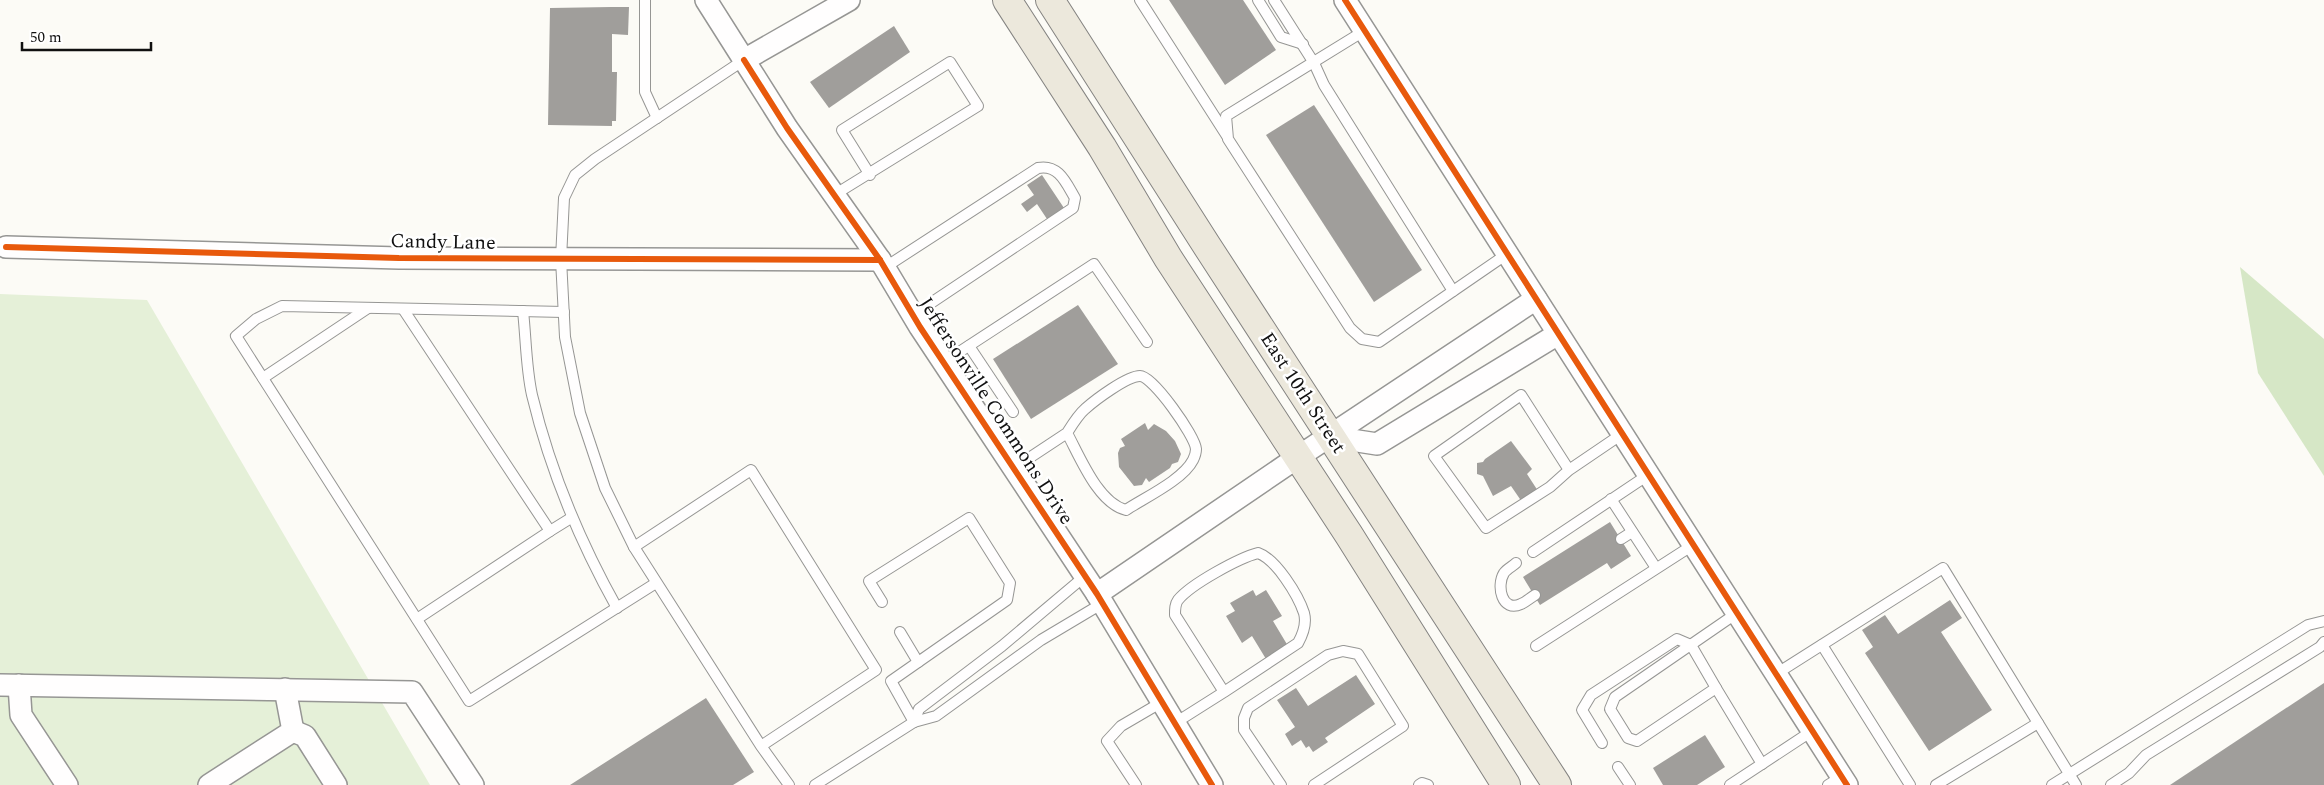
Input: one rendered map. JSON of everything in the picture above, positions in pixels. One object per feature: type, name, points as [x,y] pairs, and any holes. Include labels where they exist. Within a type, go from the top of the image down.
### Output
[{"type":"main road","name":"East 10th Street","points":[[1007,0],[1102,147],[1168,258],[1298,457],[1506,785]]},
{"type":"main road","name":"East 10th Street","points":[[1050,0],[1557,785]]},
{"type":"street","name":"Jeffersonville Commons Drive","points":[[706,0],[787,128],[882,264],[913,315],[1100,599],[1212,785]]},
{"type":"street","points":[[744,60],[848,0]]},
{"type":"street","points":[[1345,0],[1776,674],[1812,731],[1839,782]]},
{"type":"street","name":"Candy Lane","points":[[6,247],[399,258],[882,264]]},
{"type":"street","points":[[1100,599],[1298,457],[1536,299]]},
{"type":"street","points":[[1332,436],[1377,444],[1558,334]]},
{"type":"street","points":[[67,785],[21,715],[9,685],[412,692],[473,785]]},
{"type":"street","points":[[285,689],[293,731]]},
{"type":"street","points":[[209,785],[293,731]]},
{"type":"street","points":[[293,731],[305,736],[336,785]]},
{"type":"lane","points":[[645,0],[645,92],[656,118]]},
{"type":"lane","points":[[1140,0],[1350,328],[1362,339],[1379,342],[1507,254]]},
{"type":"lane","points":[[1258,0],[1281,37],[1303,44]]},
{"type":"lane","points":[[1274,0],[1303,44],[1324,85],[1453,291]]},
{"type":"lane","points":[[1228,139],[1226,116],[1314,63],[1364,30]]},
{"type":"lane","points":[[744,60],[656,118],[575,175],[564,198],[561,259],[564,312],[566,337],[580,413],[605,488],[634,547],[656,583],[761,746],[789,785]]},
{"type":"lane","points":[[834,195],[870,175],[978,106],[950,62],[842,130],[870,175]]},
{"type":"lane","points":[[882,264],[1038,168],[1052,168],[1059,172],[1075,198],[1072,208],[913,315]]},
{"type":"lane","points":[[944,362],[1094,264],[1147,342]]},
{"type":"lane","points":[[564,312],[282,306],[256,319],[236,336],[469,701],[656,583]]},
{"type":"lane","points":[[263,378],[368,308]]},
{"type":"lane","points":[[403,309],[550,531]]},
{"type":"lane","points":[[523,311],[532,393],[554,474],[592,564],[617,608]]},
{"type":"lane","points":[[970,346],[1013,412]]},
{"type":"lane","points":[[1014,468],[1067,433],[1086,408],[1121,383],[1138,376],[1146,377],[1160,391],[1191,436],[1196,450],[1192,461],[1180,475],[1126,510],[1116,507],[1101,493],[1067,433]]},
{"type":"lane","points":[[1569,470],[1521,395],[1434,456],[1486,528],[1550,487],[1569,470],[1622,434]]},
{"type":"lane","points":[[634,547],[751,470],[876,670],[891,681],[914,722]]},
{"type":"lane","points":[[1533,552],[1648,475]]},
{"type":"lane","points":[[1611,499],[1656,568]]},
{"type":"lane","points":[[417,619],[571,518]]},
{"type":"lane","points":[[882,602],[869,581],[969,518],[1010,583],[1007,600],[891,681]]},
{"type":"lane","points":[[1621,539],[1632,532]]},
{"type":"lane","points":[[1536,646],[1693,545]]},
{"type":"lane","points":[[1175,723],[1224,692],[1298,643],[1304,631],[1304,615],[1273,561],[1258,553],[1236,562],[1189,590],[1177,601],[1175,608],[1175,615],[1224,692]]},
{"type":"lane","points":[[1516,563],[1505,572],[1500,582],[1500,594],[1505,602],[1513,605],[1520,605],[1535,595]]},
{"type":"lane","points":[[1776,674],[1943,568],[2076,785]]},
{"type":"lane","points":[[914,722],[919,709],[1002,646],[1085,576]]},
{"type":"lane","points":[[816,785],[914,722],[936,716],[1100,599]]},
{"type":"lane","points":[[1716,688],[1637,740],[1628,738],[1610,709],[1615,697],[1737,613]]},
{"type":"lane","points":[[2052,785],[2308,625],[2324,621]]},
{"type":"lane","points":[[900,632],[918,662]]},
{"type":"lane","points":[[1602,743],[1582,710],[1591,695],[1677,638],[1691,645],[1762,764]]},
{"type":"lane","points":[[2111,785],[2129,773],[2146,755],[2320,647],[2324,642]]},
{"type":"lane","points":[[1822,644],[1910,785]]},
{"type":"lane","points":[[1280,785],[1244,730],[1248,708],[1328,655],[1344,651],[1358,654],[1403,726],[1314,785]]},
{"type":"lane","points":[[761,746],[876,670]]},
{"type":"lane","points":[[1136,785],[1107,741],[1121,726],[1162,702]]},
{"type":"lane","points":[[1936,785],[2038,723]]},
{"type":"lane","points":[[1730,785],[1812,731]]},
{"type":"lane","points":[[1618,767],[1630,785]]},
{"type":"lane","points":[[1419,785],[1422,783],[1428,785]]},
{"type":"green space","points":[[2240,267],[2324,339],[2324,476],[2258,373]]},
{"type":"green space","points":[[0,294],[147,300],[430,785],[0,785]]},
{"type":"building","points":[[1169,0],[1243,0],[1276,50],[1225,85]]},
{"type":"building","points":[[629,7],[628,35],[612,34],[612,72],[617,72],[616,121],[612,121],[612,126],[548,125],[550,8]]},
{"type":"building","points":[[894,26],[910,52],[829,108],[810,82]]},
{"type":"building","points":[[1314,105],[1422,270],[1374,302],[1266,135]]},
{"type":"building","points":[[1042,175],[1066,211],[1049,222],[1037,204],[1027,212],[1021,204],[1034,195],[1027,185]]},
{"type":"building","points":[[1078,305],[1118,364],[1031,419],[993,359]]},
{"type":"building","points":[[1145,423],[1148,430],[1154,424],[1166,431],[1175,441],[1181,454],[1178,462],[1172,464],[1170,468],[1149,482],[1146,478],[1142,485],[1134,486],[1119,467],[1118,453],[1120,448],[1125,446],[1121,439]]},
{"type":"building","points":[[1511,441],[1532,469],[1527,474],[1538,491],[1522,502],[1511,486],[1493,496],[1483,476],[1477,474],[1477,463],[1483,462]]},
{"type":"building","points":[[1610,522],[1631,556],[1611,569],[1607,563],[1540,605],[1523,577]]},
{"type":"building","points":[[1253,590],[1256,596],[1266,590],[1282,616],[1273,621],[1288,646],[1266,659],[1252,636],[1242,643],[1226,616],[1235,611],[1230,603]]},
{"type":"building","points":[[1950,600],[1962,618],[1941,632],[1992,710],[1929,751],[1865,653],[1873,647],[1862,630],[1885,615],[1898,634]]},
{"type":"building","points":[[1356,675],[1375,704],[1325,738],[1328,742],[1313,752],[1309,746],[1306,748],[1301,740],[1292,746],[1285,734],[1295,727],[1277,700],[1296,688],[1308,706]]},
{"type":"building","points":[[2324,683],[2324,785],[2170,785]]},
{"type":"building","points":[[706,698],[754,772],[733,785],[570,785]]},
{"type":"building","points":[[1705,735],[1725,767],[1697,785],[1663,785],[1653,768]]},
{"type":"cycle path","points":[[1345,0],[1847,785]]},
{"type":"cycle path","points":[[744,60],[787,128],[880,260],[920,327],[1097,594],[1212,785]]},
{"type":"cycle path","points":[[6,247],[399,258],[880,260]]}]
